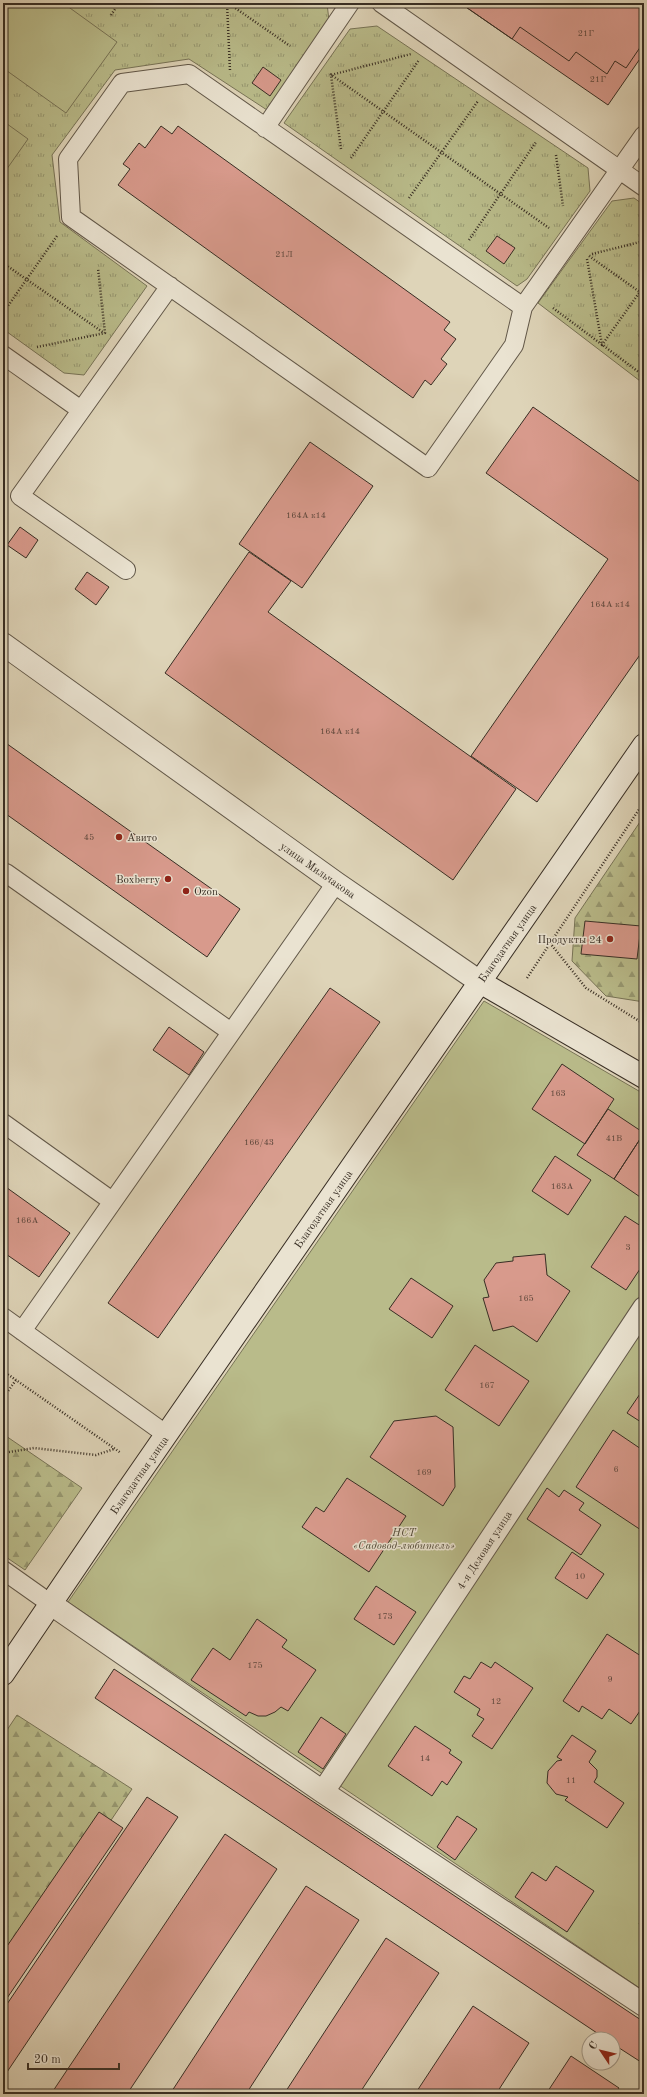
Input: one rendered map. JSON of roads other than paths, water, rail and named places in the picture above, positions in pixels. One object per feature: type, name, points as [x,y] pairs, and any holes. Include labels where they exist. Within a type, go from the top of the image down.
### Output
[{"type":"street","name":"улица Мильчакова","points":[[3,644],[336,883],[480,982],[644,1077]]},
{"type":"street","name":"Благодатная улица","points":[[3,1674],[644,745]]},
{"type":"street","name":"4-я Деловая улица","points":[[323,1792],[644,1308]]},
{"type":"street","points":[[51,1604],[323,1792],[644,2005]]},
{"type":"lane","points":[[265,128],[350,3]]},
{"type":"lane","points":[[381,3],[429,45],[492,80],[644,187]]},
{"type":"lane","points":[[528,300],[455,260],[395,218],[341,173],[265,128],[189,74],[122,83],[68,159],[71,216],[428,468],[514,345],[528,300],[644,135]]},
{"type":"lane","points":[[126,570],[20,496],[170,286]]},
{"type":"lane","points":[[3,355],[82,410]]},
{"type":"lane","points":[[3,877],[6,873],[231,1032]]},
{"type":"lane","points":[[22,1331],[336,883]]},
{"type":"lane","points":[[3,1123],[112,1201]]},
{"type":"lane","points":[[3,1317],[167,1435]]},
{"type":"lane","points":[[3,1570],[51,1604]]},
{"type":"place","name":"Авито","points":[[119,837]]},
{"type":"place","name":"Boxberry","points":[[168,879]]},
{"type":"place","name":"Ozon","points":[[186,891]]},
{"type":"place","name":"Продукты 24","points":[[610,939]]},
{"type":"park label","name":"НСТ «Садовод-любитель»","points":[[404,1538]]}]
